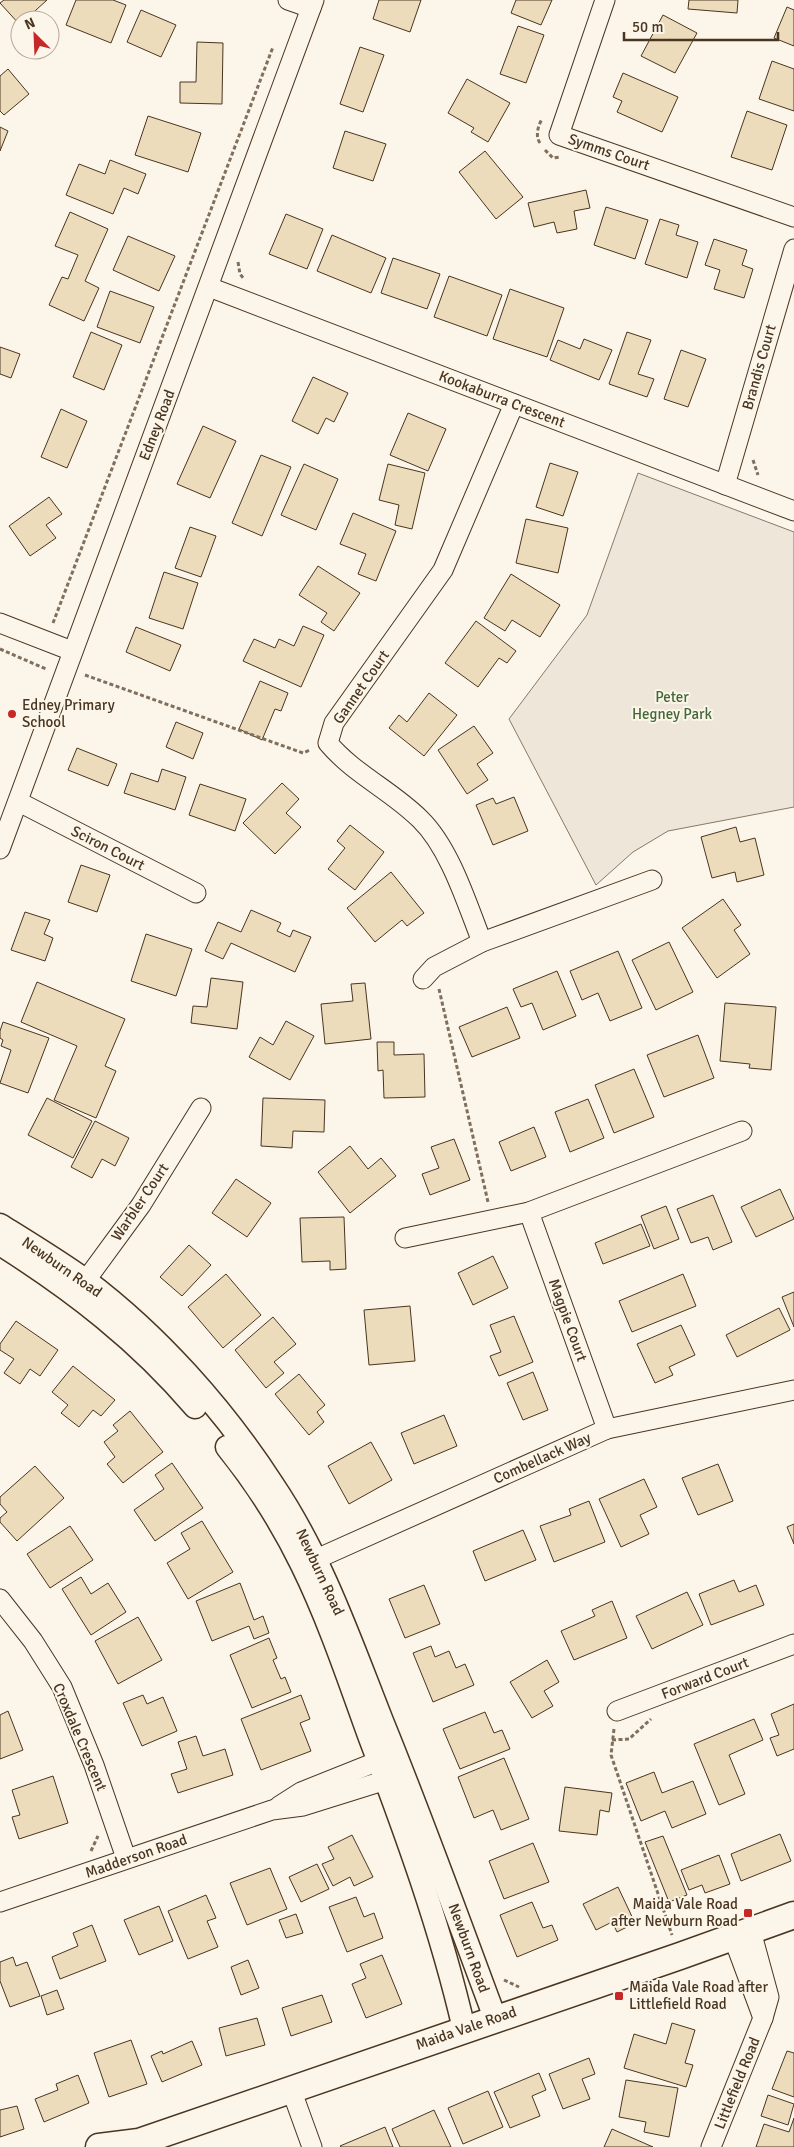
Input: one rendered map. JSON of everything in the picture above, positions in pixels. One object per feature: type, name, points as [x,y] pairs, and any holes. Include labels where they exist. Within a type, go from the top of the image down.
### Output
[{"type":"main road","name":"Maida Vale Road","points":[[99,2147],[135,2145],[794,1915]]},
{"type":"street","points":[[288,0],[313,4]]},
{"type":"street","name":"Symms Court","points":[[605,0],[559,135],[794,217]]},
{"type":"street","name":"Edney Road","points":[[0,849],[313,4]]},
{"type":"street","name":"Brandis Court","points":[[725,485],[794,249]]},
{"type":"street","name":"Kookaburra Crescent","points":[[209,288],[794,511]]},
{"type":"street","name":"Gannet Court","points":[[482,942],[458,882],[438,843],[421,819],[340,757],[328,744],[334,723],[443,570],[514,404]]},
{"type":"street","points":[[0,623],[46,641],[67,665]]},
{"type":"street","name":"Sciron Court","points":[[19,802],[196,893]]},
{"type":"street","points":[[428,973],[482,942],[652,880]]},
{"type":"street","name":"Warbler Court","points":[[80,1287],[141,1205],[201,1108]]},
{"type":"street","points":[[405,1238],[529,1212],[742,1131]]},
{"type":"street","name":"Magpie Court","points":[[529,1212],[607,1429]]},
{"type":"street","name":"Newburn Road","points":[[0,1225],[80,1287],[179,1388],[208,1423],[309,1562],[336,1645],[391,1768],[495,2018]]},
{"type":"street","name":"Newburn Road","points":[[0,1244],[80,1287]]},
{"type":"street","name":"Combellack Way","points":[[309,1562],[607,1429],[794,1390]]},
{"type":"street","name":"Croxdale Crescent","points":[[0,1599],[33,1641],[62,1687],[94,1765],[126,1858]]},
{"type":"street","name":"Forward Court","points":[[616,1712],[794,1644]]},
{"type":"street","name":"Newburn Road","points":[[391,1768],[454,1986],[464,2029]]},
{"type":"street","name":"Madderson Road","points":[[0,1902],[272,1810],[303,1806],[345,1792],[391,1768]]},
{"type":"street","name":"Littlefield Road","points":[[711,2147],[729,2098],[763,2018],[768,1997],[742,1934]]},
{"type":"street","points":[[291,2089],[312,2147]]},
{"type":"path","points":[[46,641],[274,46]]},
{"type":"path","points":[[544,115],[538,127],[538,140],[553,158],[568,156]]},
{"type":"path","points":[[740,435],[757,441],[754,468],[763,482]]},
{"type":"path","points":[[0,649],[67,665],[303,753],[328,744]]},
{"type":"path","points":[[428,973],[492,1220]]},
{"type":"path","points":[[616,1712],[610,1755],[680,1956]]},
{"type":"path","points":[[500,1975],[522,1989]]},
{"type":"green space","name":"Peter Hegney Park","points":[[638,473],[794,532],[794,807],[668,831],[633,852],[596,885],[509,719],[587,615]]},
{"type":"building","points":[[4,0],[47,0],[36,10],[10,10],[10,14],[0,3]]},
{"type":"building","points":[[76,0],[113,0],[126,5],[111,43],[66,25]]},
{"type":"building","points":[[379,0],[421,0],[410,32],[373,19]]},
{"type":"building","points":[[516,0],[552,0],[541,25],[511,13]]},
{"type":"building","points":[[689,0],[738,0],[737,13],[688,9]]},
{"type":"building","points":[[787,7],[794,10],[794,46],[774,38]]},
{"type":"building","points":[[141,10],[176,25],[161,57],[127,42]]},
{"type":"building","points":[[663,15],[697,33],[675,73],[641,56]]},
{"type":"building","points":[[518,26],[544,35],[526,83],[500,74]]},
{"type":"building","points":[[197,42],[223,43],[222,104],[180,103],[180,82],[196,82]]},
{"type":"building","points":[[360,47],[384,55],[363,112],[340,104]]},
{"type":"building","points":[[772,61],[794,69],[794,111],[759,99]]},
{"type":"building","points":[[8,69],[29,94],[4,115],[0,111],[0,76]]},
{"type":"building","points":[[623,73],[678,97],[662,132],[617,112],[622,101],[613,97]]},
{"type":"building","points":[[467,79],[510,103],[488,142],[471,132],[474,128],[448,113]]},
{"type":"building","points":[[747,111],[787,125],[772,170],[731,157]]},
{"type":"building","points":[[148,116],[201,133],[188,172],[135,155]]},
{"type":"building","points":[[0,127],[8,131],[0,151]]},
{"type":"building","points":[[345,131],[386,144],[373,181],[333,168]]},
{"type":"building","points":[[485,151],[523,197],[496,219],[459,172]]},
{"type":"building","points":[[110,160],[146,174],[138,194],[124,188],[113,214],[66,195],[79,164],[105,174]]},
{"type":"building","points":[[586,190],[590,208],[574,211],[577,229],[557,233],[554,222],[534,227],[528,203]]},
{"type":"building","points":[[606,207],[648,220],[635,259],[594,245]]},
{"type":"building","points":[[70,212],[108,229],[85,281],[99,288],[84,321],[49,305],[62,277],[68,279],[78,255],[55,246]]},
{"type":"building","points":[[286,214],[323,229],[307,269],[269,254]]},
{"type":"building","points":[[660,219],[679,225],[676,235],[698,242],[687,278],[645,264]]},
{"type":"building","points":[[332,235],[386,258],[371,293],[317,271]]},
{"type":"building","points":[[128,236],[175,256],[159,291],[113,270]]},
{"type":"building","points":[[714,239],[747,250],[742,265],[753,269],[744,298],[714,289],[720,270],[705,265]]},
{"type":"building","points":[[393,258],[440,274],[427,309],[381,293]]},
{"type":"building","points":[[449,276],[502,295],[487,336],[434,317]]},
{"type":"building","points":[[510,289],[564,308],[547,357],[493,339]]},
{"type":"building","points":[[110,291],[154,307],[140,343],[97,327]]},
{"type":"building","points":[[91,332],[122,345],[104,390],[73,377]]},
{"type":"building","points":[[627,332],[651,340],[638,374],[654,379],[647,397],[609,384]]},
{"type":"building","points":[[584,339],[612,350],[599,380],[550,360],[558,340],[580,349]]},
{"type":"building","points":[[0,347],[20,354],[11,378],[0,374]]},
{"type":"building","points":[[681,350],[706,359],[688,407],[664,399]]},
{"type":"building","points":[[313,377],[348,393],[334,422],[326,418],[318,434],[292,421]]},
{"type":"building","points":[[61,409],[87,421],[67,468],[41,457]]},
{"type":"building","points":[[408,413],[446,429],[428,471],[390,455]]},
{"type":"building","points":[[203,426],[236,441],[210,498],[177,484]]},
{"type":"building","points":[[261,455],[291,467],[262,536],[232,523]]},
{"type":"building","points":[[550,463],[578,472],[563,516],[536,507]]},
{"type":"building","points":[[304,464],[338,479],[316,530],[281,515]]},
{"type":"building","points":[[388,464],[425,473],[412,529],[395,525],[399,505],[379,500]]},
{"type":"building","points":[[49,497],[62,514],[46,525],[56,538],[30,556],[9,526]]},
{"type":"building","points":[[353,513],[396,531],[376,581],[358,574],[366,554],[340,544]]},
{"type":"building","points":[[526,519],[568,528],[558,573],[516,563]]},
{"type":"building","points":[[190,527],[216,536],[201,577],[175,568]]},
{"type":"building","points":[[318,566],[360,593],[334,631],[321,622],[327,613],[299,595]]},
{"type":"building","points":[[164,572],[198,583],[183,629],[149,618]]},
{"type":"building","points":[[511,574],[560,605],[540,637],[512,620],[505,631],[484,618]]},
{"type":"building","points":[[476,621],[516,651],[507,663],[499,658],[478,687],[445,663]]},
{"type":"building","points":[[303,626],[324,635],[301,687],[243,661],[254,639],[275,648],[279,639],[294,646]]},
{"type":"building","points":[[136,627],[181,645],[170,671],[126,652]]},
{"type":"building","points":[[260,681],[288,693],[281,711],[275,709],[262,740],[239,729]]},
{"type":"building","points":[[429,693],[457,715],[424,756],[389,728],[399,715],[407,722]]},
{"type":"building","points":[[176,722],[203,733],[193,759],[166,747]]},
{"type":"building","points":[[474,726],[493,753],[477,764],[488,780],[467,794],[438,750]]},
{"type":"building","points":[[77,748],[117,764],[108,786],[68,770]]},
{"type":"building","points":[[162,769],[186,777],[175,810],[124,793],[131,773],[158,782]]},
{"type":"building","points":[[282,783],[299,799],[286,813],[301,827],[275,854],[243,823]]},
{"type":"building","points":[[200,784],[246,799],[235,831],[189,815]]},
{"type":"building","points":[[514,797],[528,831],[493,845],[476,805],[493,798],[496,804]]},
{"type":"building","points":[[350,825],[384,852],[355,890],[328,869],[345,848],[337,841]]},
{"type":"building","points":[[736,827],[740,842],[755,838],[764,875],[737,882],[735,872],[712,878],[701,837]]},
{"type":"building","points":[[81,865],[110,875],[97,912],[68,902]]},
{"type":"building","points":[[391,872],[424,913],[407,926],[402,920],[375,942],[347,908]]},
{"type":"building","points":[[723,899],[741,925],[734,930],[750,954],[717,978],[682,928]]},
{"type":"building","points":[[251,910],[281,923],[277,931],[290,937],[293,930],[311,937],[295,972],[231,943],[223,959],[205,951],[218,922],[241,932]]},
{"type":"building","points":[[25,912],[50,920],[44,934],[53,938],[45,961],[11,950]]},
{"type":"building","points":[[146,934],[192,949],[176,996],[131,981]]},
{"type":"building","points":[[669,942],[693,992],[656,1010],[632,960]]},
{"type":"building","points":[[618,951],[642,1008],[610,1021],[598,993],[582,1000],[570,971]]},
{"type":"building","points":[[557,971],[576,1016],[543,1030],[532,1003],[521,1007],[513,989]]},
{"type":"building","points":[[211,978],[243,982],[237,1029],[191,1023],[193,1006],[207,1007]]},
{"type":"building","points":[[37,982],[125,1019],[105,1066],[116,1071],[96,1118],[54,1100],[77,1046],[21,1022]]},
{"type":"building","points":[[365,983],[371,1039],[325,1044],[321,1004],[353,1001],[351,984]]},
{"type":"building","points":[[725,1003],[776,1007],[771,1070],[749,1068],[750,1064],[720,1061]]},
{"type":"building","points":[[507,1007],[520,1038],[472,1057],[459,1027]]},
{"type":"building","points":[[286,1021],[314,1036],[290,1080],[249,1057],[260,1037],[273,1045]]},
{"type":"building","points":[[3,1022],[49,1038],[28,1093],[0,1083],[11,1050],[1,1046],[3,1040],[0,1038],[0,1031]]},
{"type":"building","points":[[698,1035],[714,1078],[664,1097],[647,1055]]},
{"type":"building","points":[[377,1042],[394,1042],[394,1055],[424,1054],[425,1097],[384,1098],[383,1070],[378,1071]]},
{"type":"building","points":[[634,1069],[654,1117],[614,1133],[595,1085]]},
{"type":"building","points":[[47,1098],[92,1121],[73,1158],[28,1135]]},
{"type":"building","points":[[263,1098],[325,1100],[324,1132],[293,1131],[292,1148],[261,1146]]},
{"type":"building","points":[[588,1099],[604,1138],[570,1152],[555,1112]]},
{"type":"building","points":[[95,1121],[129,1138],[115,1166],[102,1159],[92,1178],[71,1167]]},
{"type":"building","points":[[534,1127],[546,1157],[511,1171],[499,1142]]},
{"type":"building","points":[[454,1139],[470,1180],[430,1195],[422,1174],[439,1168],[431,1147]]},
{"type":"building","points":[[350,1146],[368,1169],[381,1158],[396,1176],[350,1213],[318,1172]]},
{"type":"building","points":[[236,1179],[271,1203],[247,1237],[212,1213]]},
{"type":"building","points":[[780,1189],[794,1219],[756,1237],[741,1207]]},
{"type":"building","points":[[713,1195],[732,1242],[713,1250],[708,1237],[691,1243],[677,1209]]},
{"type":"building","points":[[666,1206],[679,1239],[654,1249],[641,1216]]},
{"type":"building","points":[[344,1217],[346,1269],[330,1270],[330,1261],[302,1262],[300,1218]]},
{"type":"building","points":[[641,1224],[650,1246],[603,1264],[595,1243]]},
{"type":"building","points":[[189,1245],[211,1265],[182,1296],[160,1277]]},
{"type":"building","points":[[493,1256],[508,1288],[473,1305],[458,1273]]},
{"type":"building","points":[[226,1274],[261,1315],[223,1348],[188,1307]]},
{"type":"building","points":[[683,1274],[696,1306],[632,1332],[619,1301]]},
{"type":"building","points":[[794,1292],[794,1327],[782,1297]]},
{"type":"building","points":[[410,1306],[415,1361],[369,1365],[364,1310]]},
{"type":"building","points":[[779,1308],[790,1330],[737,1357],[726,1335]]},
{"type":"building","points":[[514,1316],[533,1362],[499,1376],[490,1356],[501,1352],[490,1325]]},
{"type":"building","points":[[273,1317],[296,1344],[274,1362],[284,1373],[266,1388],[235,1350]]},
{"type":"building","points":[[16,1321],[58,1350],[40,1376],[30,1369],[20,1384],[4,1373],[14,1359],[0,1350],[0,1344]]},
{"type":"building","points":[[681,1325],[695,1355],[669,1367],[673,1375],[655,1383],[637,1344]]},
{"type":"building","points":[[73,1366],[115,1400],[101,1416],[93,1410],[79,1427],[61,1413],[68,1405],[52,1392]]},
{"type":"building","points":[[533,1372],[548,1410],[523,1420],[507,1383]]},
{"type":"building","points":[[299,1374],[325,1405],[317,1412],[324,1422],[309,1435],[275,1394]]},
{"type":"building","points":[[130,1411],[163,1452],[123,1483],[107,1464],[115,1457],[104,1442],[118,1431],[113,1425]]},
{"type":"building","points":[[444,1415],[457,1446],[414,1464],[401,1433]]},
{"type":"building","points":[[371,1442],[392,1480],[349,1504],[328,1466]]},
{"type":"building","points":[[172,1463],[203,1508],[155,1541],[134,1510],[164,1489],[155,1475]]},
{"type":"building","points":[[718,1464],[733,1501],[698,1515],[682,1478]]},
{"type":"building","points":[[35,1466],[64,1498],[17,1541],[0,1522],[0,1518],[7,1512],[0,1504],[0,1497]]},
{"type":"building","points":[[644,1479],[657,1507],[640,1515],[649,1534],[621,1547],[599,1499]]},
{"type":"building","points":[[589,1501],[605,1542],[554,1562],[540,1526],[571,1515],[569,1509]]},
{"type":"building","points":[[202,1521],[233,1572],[188,1599],[167,1563],[190,1549],[181,1533]]},
{"type":"building","points":[[794,1524],[794,1544],[787,1527]]},
{"type":"building","points":[[70,1526],[93,1560],[50,1588],[27,1554]]},
{"type":"building","points":[[523,1530],[536,1560],[485,1581],[473,1551]]},
{"type":"building","points":[[81,1577],[91,1594],[108,1583],[126,1612],[91,1635],[62,1589]]},
{"type":"building","points":[[734,1580],[739,1592],[756,1585],[764,1605],[711,1625],[699,1594]]},
{"type":"building","points":[[240,1583],[254,1620],[263,1616],[269,1633],[254,1639],[249,1626],[212,1641],[196,1601]]},
{"type":"building","points":[[424,1585],[440,1624],[405,1638],[389,1599]]},
{"type":"building","points":[[687,1592],[703,1625],[652,1649],[636,1616]]},
{"type":"building","points":[[612,1601],[627,1638],[574,1660],[561,1631],[595,1616],[592,1610]]},
{"type":"building","points":[[138,1617],[162,1660],[118,1684],[95,1641]]},
{"type":"building","points":[[269,1638],[277,1658],[273,1660],[281,1679],[285,1677],[291,1692],[252,1708],[230,1655]]},
{"type":"building","points":[[431,1646],[435,1657],[449,1651],[456,1668],[465,1664],[474,1685],[433,1702],[413,1653]]},
{"type":"building","points":[[547,1660],[559,1682],[544,1691],[553,1706],[532,1718],[510,1682]]},
{"type":"building","points":[[143,1695],[147,1704],[163,1697],[177,1731],[142,1746],[123,1703]]},
{"type":"building","points":[[301,1695],[310,1719],[300,1723],[311,1751],[261,1770],[241,1719]]},
{"type":"building","points":[[794,1704],[794,1749],[777,1756],[770,1738],[779,1735],[771,1714]]},
{"type":"building","points":[[8,1711],[23,1750],[0,1759],[0,1715]]},
{"type":"building","points":[[485,1712],[494,1733],[502,1730],[510,1749],[460,1769],[443,1729]]},
{"type":"building","points":[[754,1719],[763,1740],[729,1755],[745,1794],[719,1805],[694,1744]]},
{"type":"building","points":[[196,1736],[203,1756],[225,1749],[233,1775],[178,1793],[171,1774],[187,1769],[178,1742]]},
{"type":"building","points":[[504,1758],[529,1819],[501,1830],[493,1810],[474,1818],[458,1777]]},
{"type":"building","points":[[654,1772],[662,1793],[693,1781],[706,1814],[672,1828],[665,1811],[641,1821],[626,1783]]},
{"type":"building","points":[[53,1776],[68,1823],[19,1839],[12,1817],[20,1815],[12,1790]]},
{"type":"building","points":[[565,1787],[612,1793],[609,1812],[600,1810],[597,1835],[559,1831]]},
{"type":"building","points":[[780,1834],[791,1861],[741,1881],[731,1854]]},
{"type":"building","points":[[352,1835],[373,1877],[354,1886],[350,1877],[333,1886],[322,1864],[334,1859],[328,1847]]},
{"type":"building","points":[[663,1836],[687,1895],[669,1902],[645,1842]]},
{"type":"building","points":[[533,1843],[549,1882],[504,1899],[489,1861]]},
{"type":"building","points":[[719,1855],[730,1884],[705,1893],[702,1885],[689,1890],[681,1870]]},
{"type":"building","points":[[317,1864],[329,1889],[301,1902],[289,1877]]},
{"type":"building","points":[[270,1868],[287,1909],[247,1925],[230,1883]]},
{"type":"building","points":[[618,1887],[635,1923],[617,1932],[612,1922],[596,1930],[583,1904]]},
{"type":"building","points":[[206,1895],[216,1918],[207,1921],[218,1947],[188,1959],[168,1911]]},
{"type":"building","points":[[356,1897],[364,1917],[374,1913],[383,1938],[347,1952],[329,1907]]},
{"type":"building","points":[[532,1902],[543,1928],[552,1925],[558,1940],[517,1957],[500,1915]]},
{"type":"building","points":[[159,1906],[173,1941],[139,1955],[124,1920]]},
{"type":"building","points":[[296,1914],[303,1933],[286,1938],[279,1920]]},
{"type":"building","points":[[92,1925],[106,1961],[60,1979],[52,1957],[78,1946],[73,1933]]},
{"type":"building","points":[[382,1955],[402,2004],[366,2018],[352,1984],[366,1978],[360,1964]]},
{"type":"building","points":[[13,1957],[16,1966],[27,1962],[40,1996],[10,2007],[0,1981],[0,1962]]},
{"type":"building","points":[[248,1960],[259,1988],[241,1995],[231,1967]]},
{"type":"building","points":[[57,1990],[64,2009],[47,2015],[41,1996]]},
{"type":"building","points":[[322,1995],[332,2022],[291,2036],[282,2008]]},
{"type":"building","points":[[257,2018],[265,2045],[226,2056],[219,2028]]},
{"type":"building","points":[[672,2023],[695,2030],[685,2063],[693,2065],[686,2087],[624,2068],[634,2034],[666,2044]]},
{"type":"building","points":[[131,2040],[147,2084],[109,2097],[94,2053]]},
{"type":"building","points":[[192,2041],[202,2065],[162,2082],[151,2056],[162,2051],[163,2054]]},
{"type":"building","points":[[787,2051],[794,2053],[794,2097],[772,2089]]},
{"type":"building","points":[[589,2058],[595,2074],[582,2079],[590,2099],[563,2109],[549,2074]]},
{"type":"building","points":[[539,2073],[546,2090],[532,2096],[540,2116],[510,2128],[494,2092]]},
{"type":"building","points":[[78,2075],[89,2103],[44,2122],[35,2099],[58,2090],[56,2084]]},
{"type":"building","points":[[626,2080],[678,2088],[669,2137],[644,2132],[646,2122],[619,2117]]},
{"type":"building","points":[[488,2091],[503,2127],[463,2144],[448,2108]]},
{"type":"building","points":[[768,2095],[794,2104],[788,2125],[761,2116]]},
{"type":"building","points":[[17,2106],[24,2129],[0,2137],[0,2110]]},
{"type":"building","points":[[434,2110],[451,2147],[400,2147],[392,2129]]},
{"type":"building","points":[[794,2118],[794,2147],[756,2147],[764,2124],[789,2132]]},
{"type":"building","points":[[385,2127],[393,2147],[340,2146]]},
{"type":"building","points":[[612,2129],[653,2147],[604,2147]]},
{"type":"place","name":"Edney Primary School","points":[[12,714]]},
{"type":"place","name":"Maida Vale Road after Newburn Road","points":[[748,1913]]},
{"type":"place","name":"Maida Vale Road after Littlefield Road","points":[[619,1996]]}]
